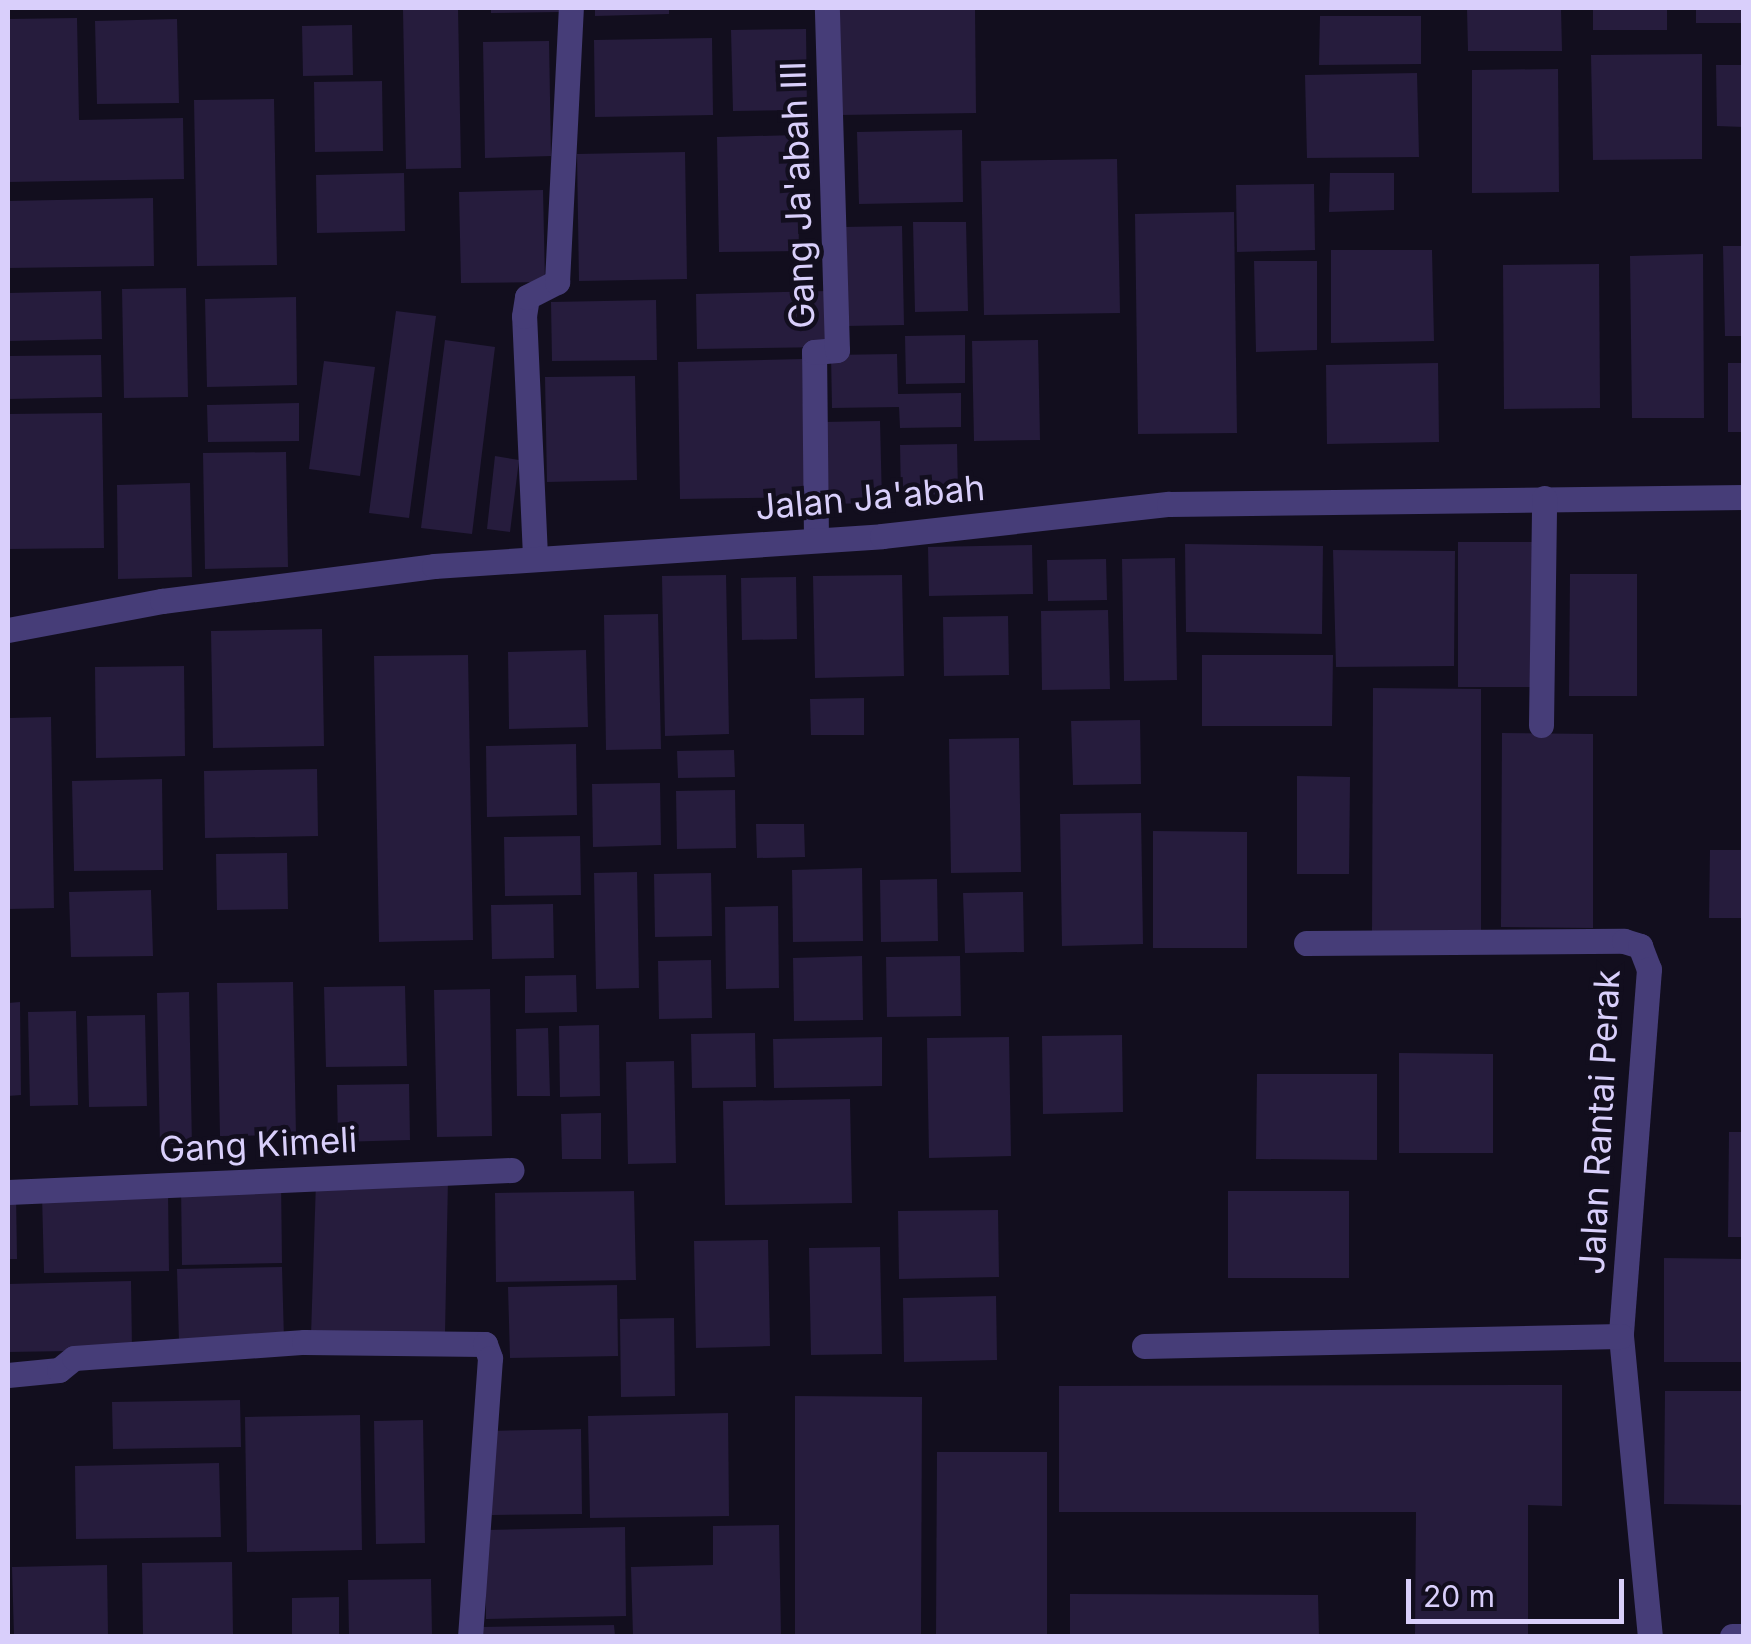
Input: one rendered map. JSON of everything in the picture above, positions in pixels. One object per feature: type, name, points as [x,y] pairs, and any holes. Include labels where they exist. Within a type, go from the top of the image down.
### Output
[{"type":"street","points":[[535,556],[525,302],[557,282],[571,8]]},
{"type":"street","name":"Gang Ja'abah III","points":[[816,540],[814,352],[837,350],[827,8]]},
{"type":"street","name":"Jalan Ja'abah","points":[[8,630],[162,601],[535,556],[816,540],[1169,504],[1744,496]]},
{"type":"street","points":[[1541,725],[1544,498]]},
{"type":"street","name":"Jalan Rantai Perak","points":[[1306,943],[1624,941],[1640,946],[1649,969],[1622,1336],[1650,1636]]},
{"type":"street","name":"Gang Kimeli","points":[[8,1192],[512,1170]]},
{"type":"street","points":[[1144,1346],[1622,1336]]},
{"type":"street","points":[[8,1375],[58,1370],[74,1358],[304,1342],[485,1344],[490,1358],[470,1636]]},
{"type":"street","points":[[1732,1636],[1744,1636]]},
{"type":"building","points":[[491,8],[560,8],[560,12],[491,13]]},
{"type":"building","points":[[595,8],[669,8],[669,14],[595,16]]},
{"type":"building","points":[[838,8],[975,8],[976,113],[840,115]]},
{"type":"building","points":[[1467,8],[1561,8],[1562,51],[1468,51]]},
{"type":"building","points":[[1593,8],[1667,8],[1667,30],[1593,30]]},
{"type":"building","points":[[1696,8],[1744,8],[1744,23],[1696,23]]},
{"type":"building","points":[[458,9],[461,168],[406,169],[403,10]]},
{"type":"building","points":[[1320,16],[1421,16],[1421,64],[1319,65]]},
{"type":"building","points":[[77,18],[79,120],[183,118],[184,179],[8,182],[8,19]]},
{"type":"building","points":[[177,19],[179,103],[97,104],[95,21]]},
{"type":"building","points":[[352,25],[353,75],[303,76],[302,26]]},
{"type":"building","points":[[806,29],[807,110],[733,111],[731,30]]},
{"type":"building","points":[[712,38],[713,115],[595,117],[594,40]]},
{"type":"building","points":[[549,41],[551,156],[485,158],[483,42]]},
{"type":"building","points":[[1702,54],[1702,159],[1593,160],[1591,55]]},
{"type":"building","points":[[1716,65],[1744,65],[1744,127],[1717,126]]},
{"type":"building","points":[[1558,69],[1559,192],[1472,193],[1472,70]]},
{"type":"building","points":[[1417,73],[1419,157],[1307,158],[1305,75]]},
{"type":"building","points":[[382,81],[383,151],[315,152],[314,82]]},
{"type":"building","points":[[274,99],[277,265],[197,266],[194,100]]},
{"type":"building","points":[[962,130],[963,202],[859,204],[857,132]]},
{"type":"building","points":[[797,135],[799,251],[719,252],[717,137]]},
{"type":"building","points":[[685,152],[687,279],[579,281],[577,154]]},
{"type":"building","points":[[1117,159],[1120,313],[984,315],[981,161]]},
{"type":"building","points":[[404,173],[405,231],[317,233],[316,175]]},
{"type":"building","points":[[1330,173],[1394,173],[1394,210],[1329,212]]},
{"type":"building","points":[[1314,184],[1315,250],[1237,252],[1236,185]]},
{"type":"building","points":[[543,190],[545,282],[461,283],[459,192]]},
{"type":"building","points":[[153,198],[154,266],[8,268],[8,201]]},
{"type":"building","points":[[1234,212],[1237,433],[1138,434],[1135,214]]},
{"type":"building","points":[[913,222],[966,222],[968,311],[915,312]]},
{"type":"building","points":[[902,226],[904,325],[845,326],[843,227]]},
{"type":"building","points":[[1723,246],[1744,246],[1744,336],[1725,336]]},
{"type":"building","points":[[1331,250],[1432,250],[1434,341],[1331,343]]},
{"type":"building","points":[[1703,254],[1704,418],[1632,418],[1630,256]]},
{"type":"building","points":[[1254,261],[1317,261],[1317,350],[1256,352]]},
{"type":"building","points":[[1599,264],[1600,408],[1504,409],[1503,265]]},
{"type":"building","points":[[186,288],[188,397],[124,398],[122,289]]},
{"type":"building","points":[[101,291],[102,339],[8,341],[8,293]]},
{"type":"building","points":[[828,291],[828,347],[697,349],[696,294]]},
{"type":"building","points":[[296,297],[297,385],[207,387],[205,299]]},
{"type":"building","points":[[656,300],[657,360],[552,361],[551,302]]},
{"type":"building","points":[[396,311],[436,316],[409,518],[369,513]]},
{"type":"building","points":[[965,335],[965,383],[906,384],[905,336]]},
{"type":"building","points":[[445,340],[495,347],[472,534],[421,528]]},
{"type":"building","points":[[1038,340],[1040,440],[974,441],[972,341]]},
{"type":"building","points":[[897,354],[898,394],[961,393],[961,427],[900,428],[899,407],[832,408],[831,355]]},
{"type":"building","points":[[101,355],[102,397],[8,399],[8,356]]},
{"type":"building","points":[[802,359],[805,497],[680,499],[678,362]]},
{"type":"building","points":[[324,361],[375,367],[360,476],[309,469]]},
{"type":"building","points":[[1438,363],[1439,442],[1327,444],[1326,365]]},
{"type":"building","points":[[1728,363],[1744,363],[1744,432],[1728,432]]},
{"type":"building","points":[[635,376],[637,480],[547,482],[545,377]]},
{"type":"building","points":[[299,403],[299,441],[208,442],[207,405]]},
{"type":"building","points":[[102,413],[104,548],[8,549],[8,414]]},
{"type":"building","points":[[880,421],[882,503],[824,504],[823,422]]},
{"type":"building","points":[[957,444],[958,494],[901,495],[900,445]]},
{"type":"building","points":[[286,452],[288,567],[205,569],[203,453]]},
{"type":"building","points":[[495,456],[519,460],[510,532],[487,529]]},
{"type":"building","points":[[190,483],[192,577],[118,579],[117,485]]},
{"type":"building","points":[[1458,542],[1532,542],[1531,687],[1458,687]]},
{"type":"building","points":[[1185,544],[1323,546],[1322,634],[1186,632]]},
{"type":"building","points":[[1032,545],[1033,594],[929,596],[928,547]]},
{"type":"building","points":[[1333,550],[1455,551],[1454,666],[1336,667]]},
{"type":"building","points":[[1175,558],[1177,680],[1124,681],[1122,559]]},
{"type":"building","points":[[1106,559],[1107,600],[1048,601],[1047,560]]},
{"type":"building","points":[[1570,574],[1637,574],[1637,696],[1569,696]]},
{"type":"building","points":[[726,575],[729,734],[665,736],[662,576]]},
{"type":"building","points":[[902,575],[904,676],[815,678],[813,576]]},
{"type":"building","points":[[796,577],[797,639],[742,640],[741,578]]},
{"type":"building","points":[[1108,610],[1110,689],[1042,690],[1041,611]]},
{"type":"building","points":[[658,614],[661,749],[606,750],[604,615]]},
{"type":"building","points":[[1008,616],[1009,675],[944,676],[943,617]]},
{"type":"building","points":[[322,629],[324,746],[213,748],[211,631]]},
{"type":"building","points":[[586,650],[588,727],[509,729],[508,652]]},
{"type":"building","points":[[468,655],[473,940],[379,942],[374,656]]},
{"type":"building","points":[[1202,655],[1333,655],[1332,726],[1202,726]]},
{"type":"building","points":[[184,666],[185,756],[96,758],[95,667]]},
{"type":"building","points":[[1373,688],[1481,689],[1481,936],[1372,935]]},
{"type":"building","points":[[864,698],[864,735],[811,735],[810,699]]},
{"type":"building","points":[[51,717],[54,908],[8,909],[8,718]]},
{"type":"building","points":[[1140,720],[1141,784],[1073,785],[1071,721]]},
{"type":"building","points":[[1502,733],[1593,734],[1593,928],[1501,927]]},
{"type":"building","points":[[1019,738],[1021,872],[951,873],[949,739]]},
{"type":"building","points":[[576,744],[577,815],[487,817],[486,746]]},
{"type":"building","points":[[734,750],[735,777],[678,778],[677,751]]},
{"type":"building","points":[[317,769],[318,836],[205,838],[204,771]]},
{"type":"building","points":[[1297,776],[1350,777],[1349,874],[1297,874]]},
{"type":"building","points":[[162,779],[163,870],[74,871],[72,781]]},
{"type":"building","points":[[660,783],[661,845],[593,847],[592,784]]},
{"type":"building","points":[[735,790],[736,848],[677,849],[676,791]]},
{"type":"building","points":[[1141,813],[1143,944],[1062,946],[1060,814]]},
{"type":"building","points":[[756,824],[804,824],[805,857],[757,858]]},
{"type":"building","points":[[1153,831],[1247,832],[1247,948],[1153,948]]},
{"type":"building","points":[[580,836],[581,895],[505,896],[504,837]]},
{"type":"building","points":[[1710,850],[1744,850],[1744,918],[1709,918]]},
{"type":"building","points":[[287,853],[288,909],[217,910],[216,854]]},
{"type":"building","points":[[862,868],[863,941],[793,942],[792,870]]},
{"type":"building","points":[[637,872],[639,988],[596,989],[594,873]]},
{"type":"building","points":[[711,873],[712,936],[655,937],[654,874]]},
{"type":"building","points":[[937,879],[938,941],[881,942],[880,880]]},
{"type":"building","points":[[151,890],[153,956],[71,957],[69,892]]},
{"type":"building","points":[[1023,892],[1024,952],[965,953],[963,893]]},
{"type":"building","points":[[553,904],[554,958],[492,959],[491,905]]},
{"type":"building","points":[[778,906],[779,988],[726,989],[725,907]]},
{"type":"building","points":[[862,956],[863,1020],[794,1021],[793,958]]},
{"type":"building","points":[[960,956],[961,1016],[887,1017],[886,957]]},
{"type":"building","points":[[711,960],[712,1018],[659,1019],[658,961]]},
{"type":"building","points":[[576,975],[577,1012],[525,1013],[525,976]]},
{"type":"building","points":[[293,982],[296,1135],[220,1136],[217,983]]},
{"type":"building","points":[[405,986],[407,1066],[326,1067],[324,987]]},
{"type":"building","points":[[490,989],[492,1136],[437,1137],[434,990]]},
{"type":"building","points":[[189,992],[192,1147],[160,1147],[157,993]]},
{"type":"building","points":[[20,1002],[21,1095],[8,1096],[8,1003]]},
{"type":"building","points":[[76,1011],[78,1105],[30,1106],[28,1012]]},
{"type":"building","points":[[145,1015],[147,1106],[89,1107],[87,1016]]},
{"type":"building","points":[[599,1025],[600,1096],[560,1097],[559,1026]]},
{"type":"building","points":[[548,1028],[550,1096],[517,1096],[516,1029]]},
{"type":"building","points":[[755,1033],[756,1087],[692,1088],[691,1034]]},
{"type":"building","points":[[1122,1035],[1123,1112],[1043,1114],[1042,1036]]},
{"type":"building","points":[[882,1037],[882,1086],[774,1088],[773,1039]]},
{"type":"building","points":[[1009,1037],[1011,1156],[929,1158],[927,1038]]},
{"type":"building","points":[[1399,1053],[1493,1054],[1493,1153],[1399,1153]]},
{"type":"building","points":[[674,1061],[676,1163],[628,1164],[626,1062]]},
{"type":"building","points":[[1257,1074],[1377,1074],[1377,1160],[1256,1159]]},
{"type":"building","points":[[409,1084],[410,1140],[338,1142],[337,1085]]},
{"type":"building","points":[[850,1099],[852,1203],[725,1205],[723,1101]]},
{"type":"building","points":[[601,1113],[601,1159],[562,1159],[561,1114]]},
{"type":"building","points":[[1729,1132],[1744,1132],[1744,1237],[1728,1237]]},
{"type":"building","points":[[448,1178],[445,1334],[311,1336],[316,1181]]},
{"type":"building","points":[[281,1181],[282,1263],[182,1265],[181,1183]]},
{"type":"building","points":[[634,1191],[636,1280],[496,1282],[495,1193]]},
{"type":"building","points":[[1228,1191],[1349,1191],[1349,1278],[1228,1278]]},
{"type":"building","points":[[168,1192],[169,1271],[44,1273],[42,1194]]},
{"type":"building","points":[[16,1195],[17,1259],[8,1259],[8,1196]]},
{"type":"building","points":[[998,1210],[999,1277],[899,1279],[898,1211]]},
{"type":"building","points":[[768,1240],[770,1346],[696,1348],[694,1241]]},
{"type":"building","points":[[880,1247],[882,1354],[811,1355],[809,1248]]},
{"type":"building","points":[[1664,1258],[1744,1259],[1744,1362],[1664,1362]]},
{"type":"building","points":[[282,1267],[284,1340],[179,1342],[177,1269]]},
{"type":"building","points":[[131,1281],[132,1350],[8,1352],[8,1284]]},
{"type":"building","points":[[617,1285],[618,1356],[510,1358],[508,1287]]},
{"type":"building","points":[[996,1296],[997,1360],[904,1362],[903,1298]]},
{"type":"building","points":[[674,1318],[675,1396],[621,1397],[620,1319]]},
{"type":"building","points":[[1562,1385],[1562,1506],[1528,1505],[1528,1636],[1415,1636],[1416,1512],[1059,1512],[1059,1386]]},
{"type":"building","points":[[1665,1391],[1744,1391],[1744,1505],[1664,1504]]},
{"type":"building","points":[[795,1396],[922,1397],[921,1636],[795,1636]]},
{"type":"building","points":[[240,1400],[241,1447],[113,1449],[112,1402]]},
{"type":"building","points":[[728,1413],[729,1516],[590,1518],[588,1416]]},
{"type":"building","points":[[360,1415],[362,1550],[247,1552],[245,1417]]},
{"type":"building","points":[[423,1420],[425,1543],[376,1544],[374,1421]]},
{"type":"building","points":[[581,1429],[582,1514],[492,1515],[490,1431]]},
{"type":"building","points":[[937,1452],[1047,1452],[1047,1636],[936,1636]]},
{"type":"building","points":[[219,1463],[221,1537],[76,1539],[75,1466]]},
{"type":"building","points":[[779,1525],[781,1636],[633,1636],[631,1567],[713,1565],[713,1526]]},
{"type":"building","points":[[625,1527],[626,1616],[486,1619],[485,1530]]},
{"type":"building","points":[[232,1562],[233,1635],[143,1636],[142,1563]]},
{"type":"building","points":[[107,1565],[108,1636],[14,1636],[12,1567]]},
{"type":"building","points":[[431,1579],[432,1636],[349,1636],[348,1580]]},
{"type":"building","points":[[1070,1594],[1318,1595],[1319,1636],[1070,1636]]},
{"type":"building","points":[[339,1597],[339,1636],[292,1636],[292,1598]]},
{"type":"building","points":[[614,1625],[615,1636],[482,1636],[482,1627]]}]
